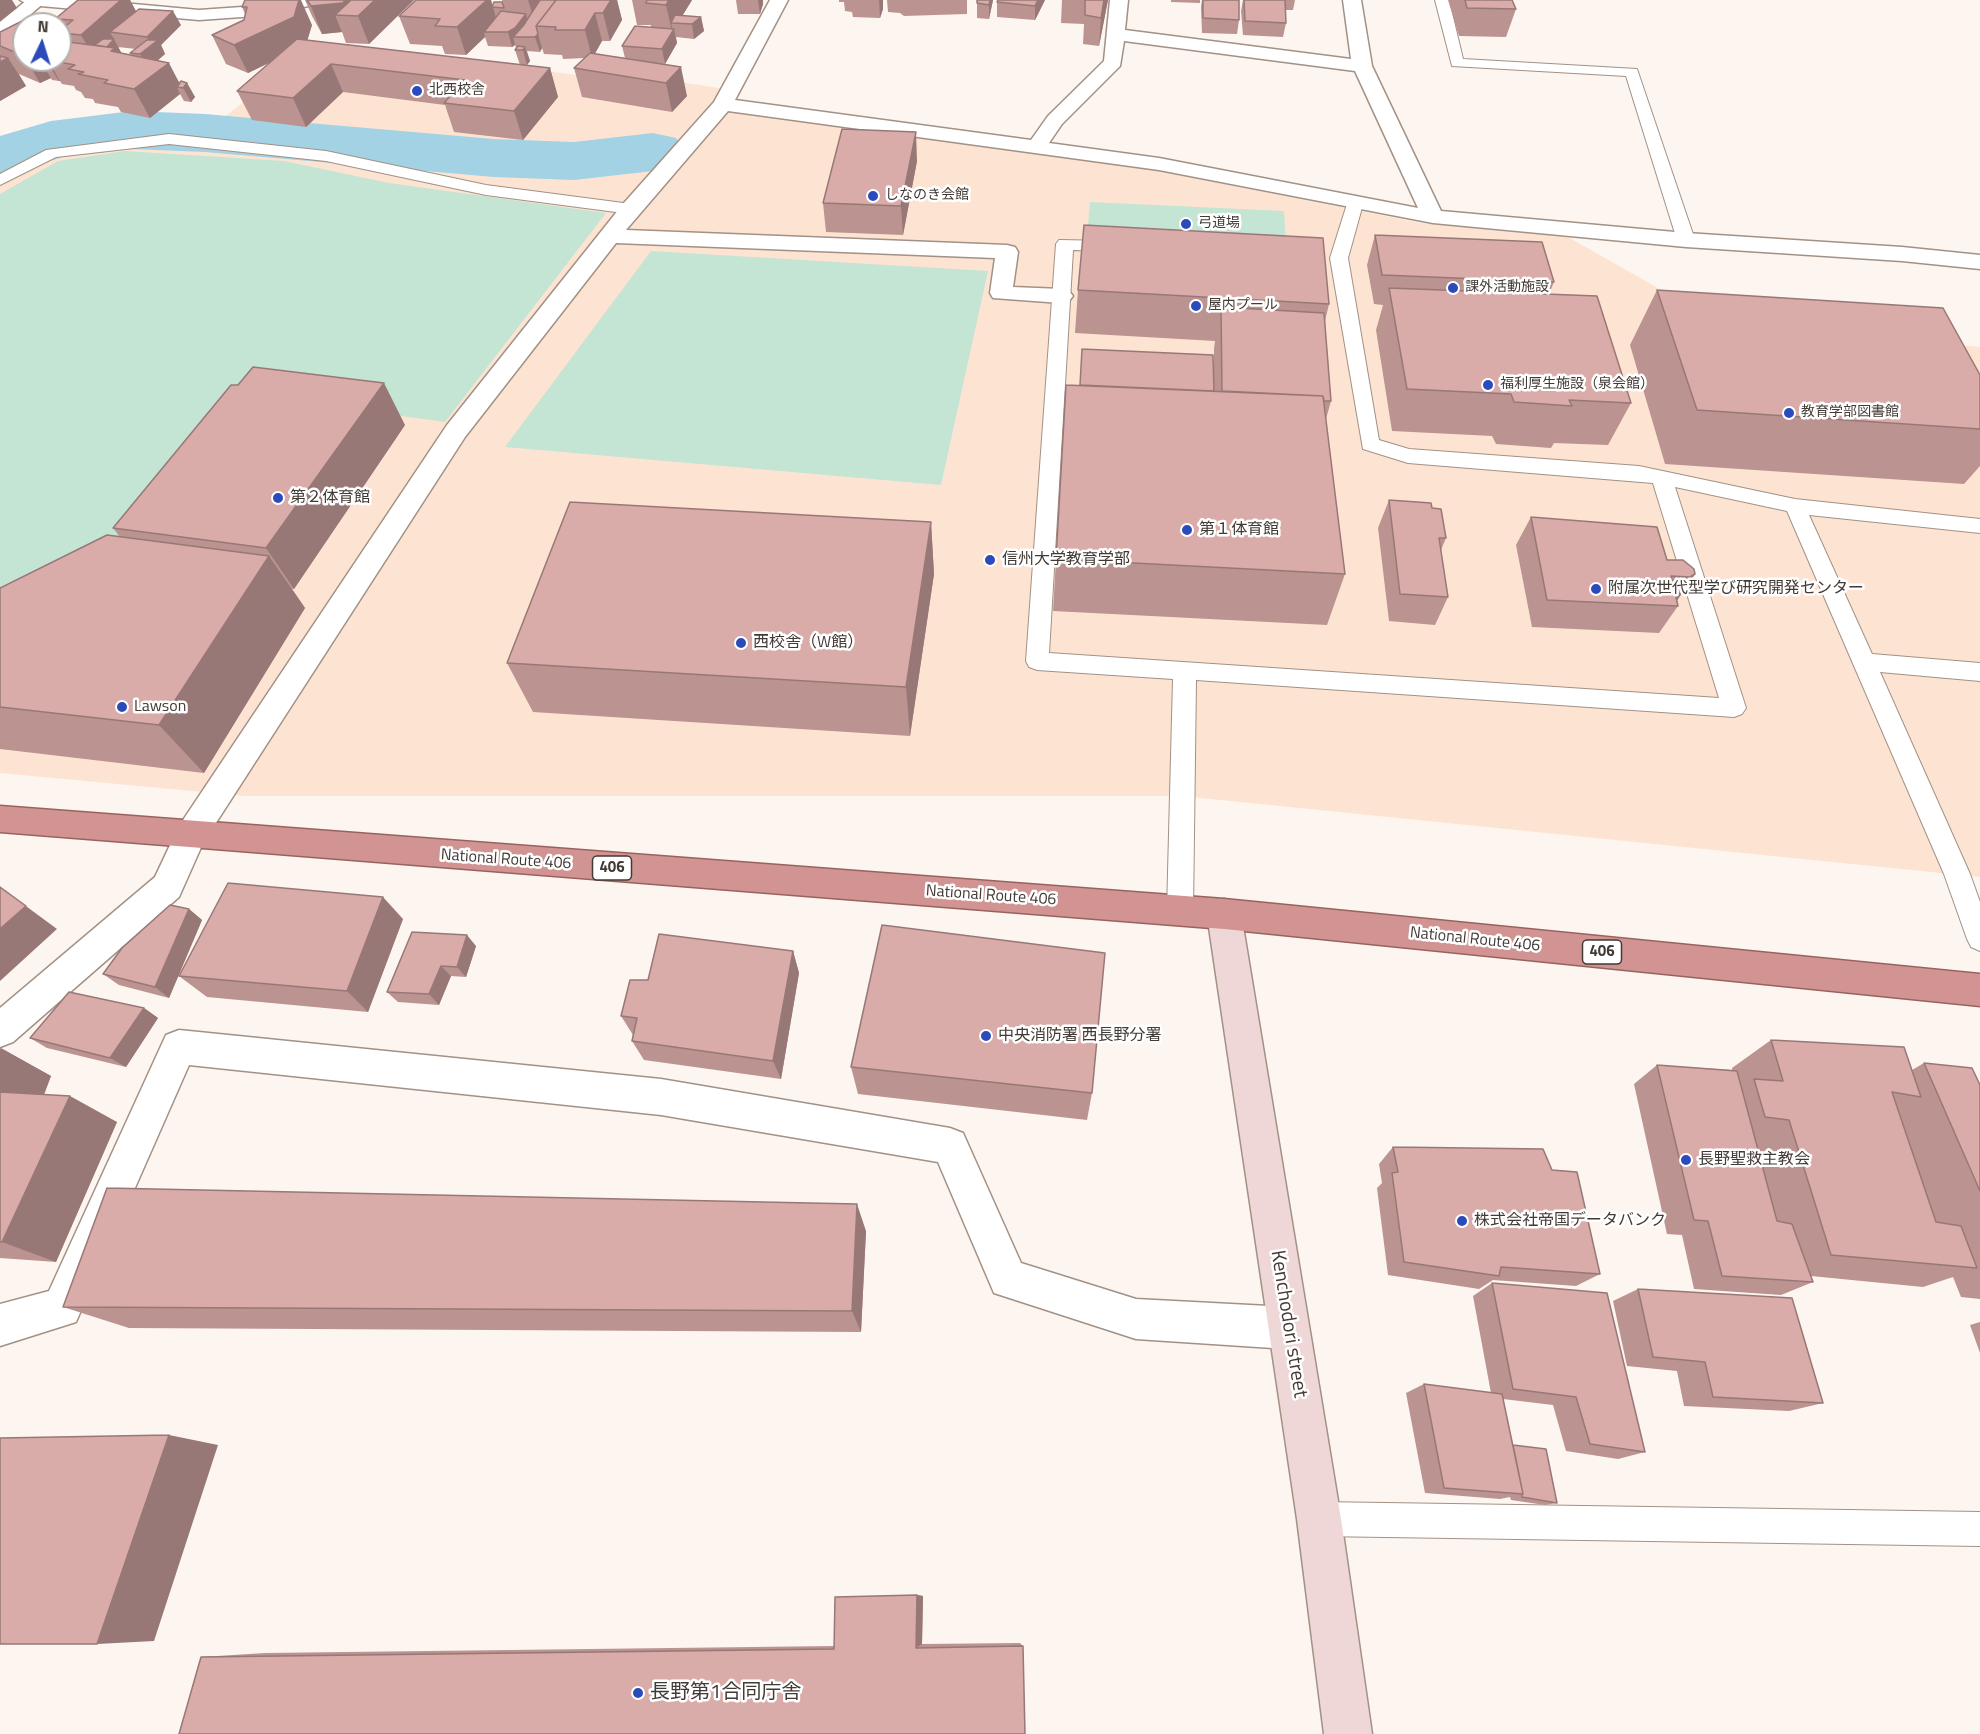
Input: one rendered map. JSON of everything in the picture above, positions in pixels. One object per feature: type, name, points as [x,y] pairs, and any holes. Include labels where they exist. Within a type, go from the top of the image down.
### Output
[{"type":"highway","name":"National Route 406","points":[[0,819],[190,836],[1224,914],[1980,990]]},
{"type":"main road","name":"Kenchodori street","points":[[1224,914],[1319,1519],[1348,1734]]},
{"type":"street","points":[[0,31],[33,1],[199,15],[256,11],[314,0]]},
{"type":"street","points":[[0,1030],[167,887],[190,836],[456,431],[631,209],[723,104],[779,0]]},
{"type":"street","points":[[1036,147],[1055,120],[1113,62],[1119,0]]},
{"type":"street","points":[[1352,0],[1362,66],[1433,217]]},
{"type":"street","points":[[1115,34],[1362,66]]},
{"type":"street","points":[[723,104],[1159,164],[1355,204],[1433,217],[1686,240],[1902,254],[1980,262]]},
{"type":"street","points":[[610,236],[1008,252],[1001,293],[1061,296]]},
{"type":"street","points":[[0,1325],[62,1308],[179,1047],[661,1097],[950,1146],[1008,1279],[1136,1319],[1288,1328]]},
{"type":"lane","points":[[1442,0],[1457,63],[1632,72],[1686,240]]},
{"type":"lane","points":[[0,180],[52,153],[170,139],[326,156],[486,190],[631,209]]},
{"type":"lane","points":[[1355,204],[1339,258],[1370,444],[1408,456],[1639,473],[1795,506],[1980,526]]},
{"type":"lane","points":[[1109,246],[1065,244],[1037,662],[1734,708],[1662,478]]},
{"type":"lane","points":[[1795,506],[1957,874],[1980,939]]},
{"type":"lane","points":[[1862,662],[1980,672]]},
{"type":"lane","points":[[1180,911],[1185,671]]},
{"type":"lane","points":[[1319,1519],[1980,1529]]},
{"type":"shaded area","name":"信州大学教育学部","points":[[319,41],[584,76],[592,68],[725,89],[713,105],[1118,163],[1421,223],[1568,237],[1716,321],[1980,347],[1980,877],[1181,796],[245,796],[0,773],[0,162],[112,120],[217,123]]},
{"type":"green space","points":[[125,151],[284,161],[389,183],[606,213],[445,422],[271,398],[137,580],[0,645],[0,194],[58,161]]},
{"type":"green space","name":"弓道場","points":[[1090,202],[1284,211],[1286,245],[1087,238]]},
{"type":"green space","points":[[651,251],[988,271],[941,485],[505,447]]},
{"type":"building","points":[[78,0],[121,0],[81,35],[72,34],[72,12],[63,12]]},
{"type":"building","points":[[245,0],[299,0],[294,17],[234,45],[212,35],[244,20],[247,7],[242,7]]},
{"type":"building","points":[[307,0],[345,0],[343,3],[311,6]]},
{"type":"building","points":[[351,0],[375,0],[358,16],[335,15]]},
{"type":"building","points":[[416,0],[487,0],[457,27],[435,26],[440,19],[399,16]]},
{"type":"building","points":[[540,0],[556,0],[536,26],[538,34],[535,37],[513,37],[523,26]]},
{"type":"building","points":[[556,0],[611,0],[603,13],[595,13],[585,30],[555,30],[556,27],[536,26]]},
{"type":"building","points":[[647,0],[669,0],[666,5],[646,3]]},
{"type":"building","points":[[977,0],[990,0],[989,5],[977,3]]},
{"type":"building","points":[[998,0],[1038,0],[1035,6],[997,2]]},
{"type":"building","points":[[1085,0],[1104,0],[1101,18],[1085,15]]},
{"type":"building","points":[[1203,0],[1239,0],[1239,20],[1203,18]]},
{"type":"building","points":[[1244,0],[1285,0],[1286,23],[1245,21]]},
{"type":"building","points":[[1465,0],[1512,0],[1516,9],[1467,8]]},
{"type":"building","points":[[494,2],[502,2],[504,8],[492,7]]},
{"type":"building","points":[[139,9],[173,11],[147,37],[110,32]]},
{"type":"building","points":[[501,11],[526,14],[515,28],[508,32],[484,32]]},
{"type":"building","points":[[675,15],[701,17],[692,24],[671,23]]},
{"type":"building","points":[[12,26],[12,51],[0,46],[0,32]]},
{"type":"building","points":[[635,26],[674,29],[662,49],[622,46]]},
{"type":"building","points":[[103,39],[114,39],[107,47],[95,45]]},
{"type":"building","points":[[297,39],[550,68],[514,111],[444,103],[465,80],[331,64],[293,98],[237,91]]},
{"type":"building","points":[[147,40],[158,40],[140,54],[130,53]]},
{"type":"building","points":[[72,43],[115,48],[111,51],[169,63],[134,89],[104,83],[108,80],[78,74],[84,72],[72,70],[75,65],[72,64]]},
{"type":"building","points":[[518,46],[525,47],[523,50],[515,50]]},
{"type":"building","points":[[590,53],[681,67],[666,83],[574,68]]},
{"type":"building","points":[[0,56],[8,58],[0,62]]},
{"type":"building","points":[[181,81],[187,83],[183,88],[177,87]]},
{"type":"building","points":[[842,129],[916,132],[901,206],[823,203]]},
{"type":"building","points":[[1084,225],[1323,238],[1329,304],[1078,290]]},
{"type":"building","points":[[1375,235],[1542,242],[1554,282],[1382,275]]},
{"type":"building","points":[[1389,288],[1597,296],[1631,403],[1569,400],[1572,406],[1514,402],[1511,394],[1407,389]]},
{"type":"building","points":[[1657,290],[1943,308],[1980,375],[1980,429],[1697,410]]},
{"type":"building","points":[[1221,307],[1324,313],[1331,401],[1324,401],[1323,396],[1222,391]]},
{"type":"building","points":[[1082,349],[1213,355],[1214,391],[1080,385]]},
{"type":"building","points":[[253,367],[384,383],[266,548],[113,528],[231,385],[238,385]]},
{"type":"building","name":"第１体育館","points":[[1066,385],[1323,396],[1345,574],[1056,559]]},
{"type":"building","points":[[1389,500],[1431,503],[1432,508],[1441,509],[1446,538],[1439,538],[1448,597],[1400,594]]},
{"type":"building","name":"西校舎（W館）","points":[[570,502],[931,522],[906,687],[507,663]]},
{"type":"building","points":[[1531,517],[1657,527],[1667,560],[1683,560],[1694,569],[1695,574],[1690,577],[1671,576],[1678,606],[1547,600]]},
{"type":"building","points":[[107,535],[269,556],[159,725],[0,707],[0,588]]},
{"type":"building","points":[[228,883],[383,897],[347,991],[179,976]]},
{"type":"building","points":[[0,887],[26,906],[0,929]]},
{"type":"building","points":[[170,905],[189,909],[155,987],[103,974],[122,948]]},
{"type":"building","points":[[882,925],[1105,953],[1092,1093],[851,1067]]},
{"type":"building","points":[[412,932],[467,935],[457,967],[441,966],[429,994],[387,992]]},
{"type":"building","points":[[659,934],[793,951],[773,1061],[632,1041],[637,1018],[621,1016],[630,980],[648,980]]},
{"type":"building","points":[[69,992],[144,1008],[110,1058],[30,1038]]},
{"type":"building","points":[[1771,1040],[1904,1047],[1921,1097],[1892,1092],[1936,1222],[1961,1226],[1977,1268],[1831,1255],[1789,1120],[1765,1117],[1754,1079],[1783,1081]]},
{"type":"building","points":[[1924,1063],[1972,1068],[1980,1085],[1980,1191]]},
{"type":"building","points":[[1657,1065],[1737,1071],[1777,1221],[1792,1224],[1813,1282],[1722,1276],[1708,1221],[1694,1220]]},
{"type":"building","points":[[0,1092],[70,1096],[2,1242],[0,1242]]},
{"type":"building","points":[[1393,1147],[1543,1149],[1552,1170],[1577,1172],[1600,1274],[1501,1267],[1499,1276],[1404,1262],[1392,1173],[1398,1172]]},
{"type":"building","points":[[107,1188],[857,1204],[852,1311],[63,1307]]},
{"type":"building","points":[[1492,1283],[1607,1293],[1645,1452],[1590,1444],[1576,1397],[1513,1389]]},
{"type":"building","points":[[1638,1289],[1792,1298],[1823,1403],[1713,1397],[1705,1362],[1653,1357]]},
{"type":"building","points":[[1424,1384],[1502,1394],[1523,1494],[1444,1488]]},
{"type":"building","points":[[169,1435],[97,1644],[0,1644],[0,1438]]},
{"type":"building","points":[[1513,1445],[1546,1449],[1557,1503],[1522,1497]]},
{"type":"building","name":"長野第1合同庁舎","points":[[917,1595],[916,1648],[1023,1646],[1025,1734],[179,1734],[201,1657],[834,1649],[835,1597]]},
{"type":"waterway","points":[[0,157],[51,140],[92,133],[132,130],[205,133],[494,158],[574,161],[653,152]]},
{"type":"place","name":"北西校舎","points":[[417,91]]},
{"type":"place","name":"しなのき会館","points":[[873,196]]},
{"type":"place","name":"弓道場","points":[[1186,224]]},
{"type":"place","name":"課外活動施設","points":[[1453,288]]},
{"type":"place","name":"屋内プール","points":[[1196,306]]},
{"type":"place","name":"福利厚生施設（泉会館）","points":[[1488,385]]},
{"type":"place","name":"教育学部図書館","points":[[1789,413]]},
{"type":"place","name":"第２体育館","points":[[278,498]]},
{"type":"place","name":"第１体育館","points":[[1187,530]]},
{"type":"place","name":"信州大学教育学部","points":[[990,560]]},
{"type":"place","name":"附属次世代型学び研究開発センター","points":[[1596,589]]},
{"type":"place","name":"西校舎（W館）","points":[[741,643]]},
{"type":"place","name":"Lawson","points":[[122,707]]},
{"type":"place","name":"中央消防署 西長野分署","points":[[986,1036]]},
{"type":"place","name":"長野聖救主教会","points":[[1686,1160]]},
{"type":"place","name":"株式会社帝国データバンク","points":[[1462,1221]]},
{"type":"place","name":"長野第1合同庁舎","points":[[638,1693]]}]
